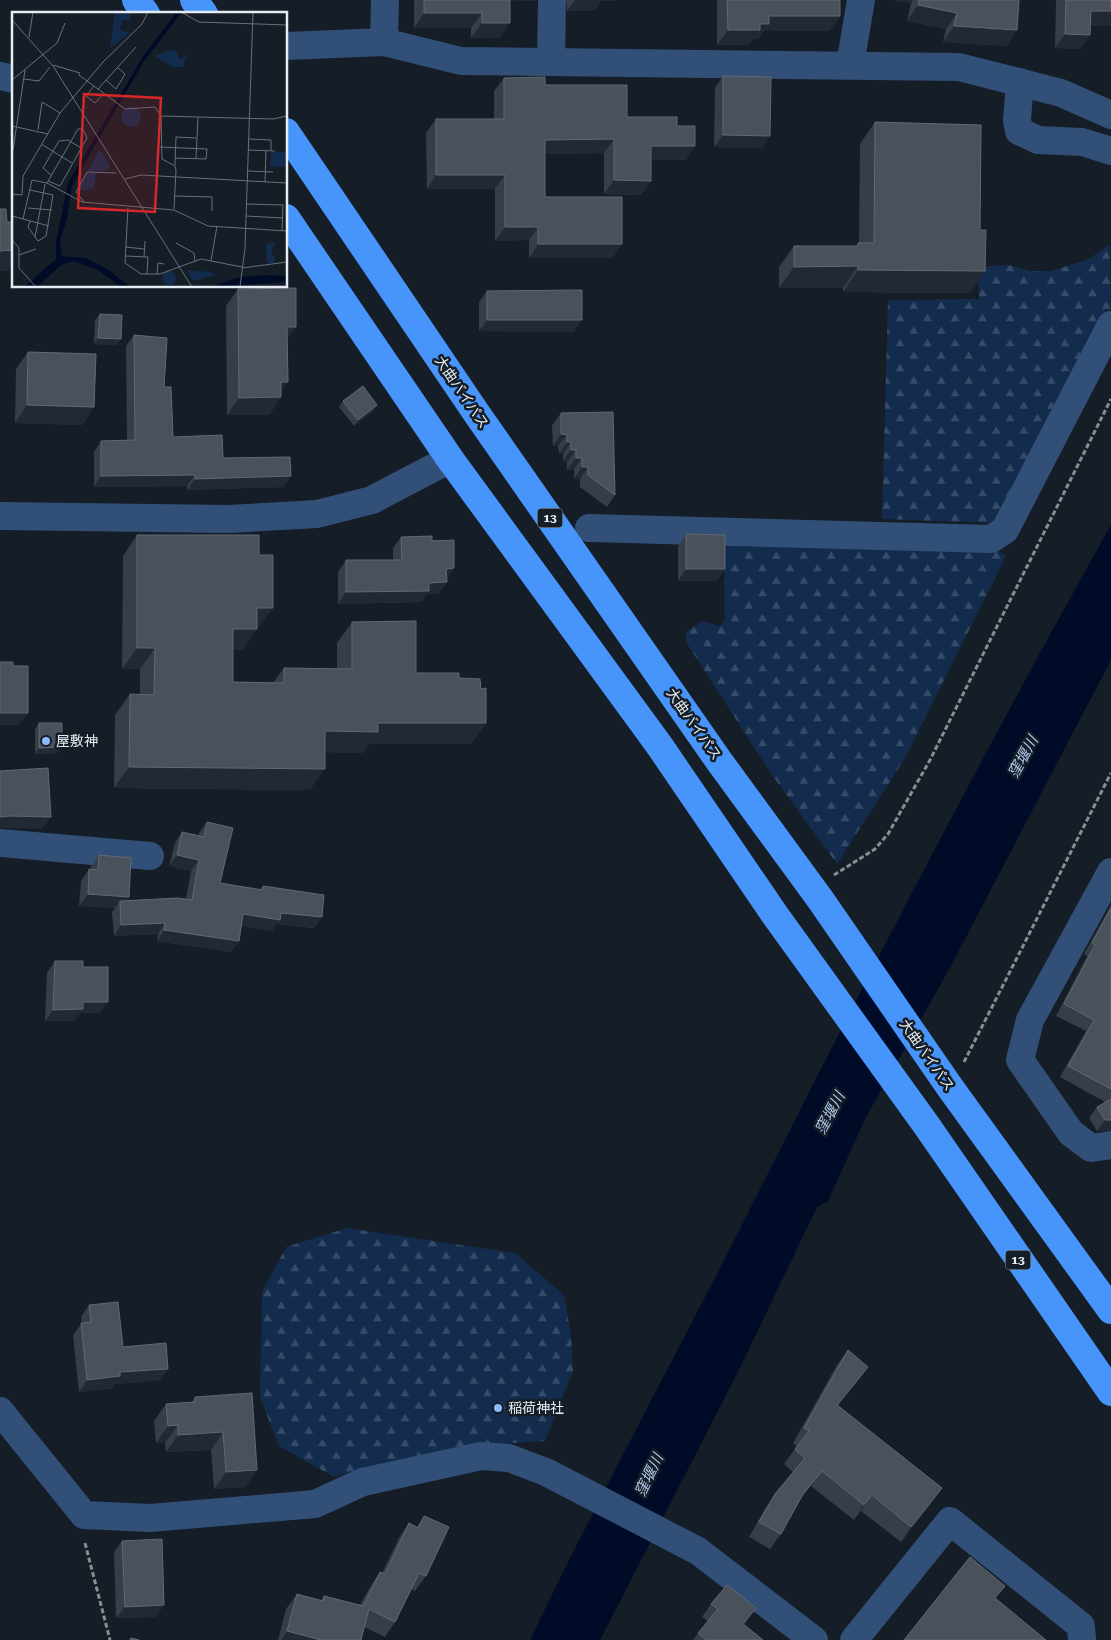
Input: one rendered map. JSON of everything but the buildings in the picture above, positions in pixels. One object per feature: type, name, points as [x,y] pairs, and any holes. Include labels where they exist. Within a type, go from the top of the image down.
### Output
[{"type":"highway","points":[[136,0],[145,12]]},
{"type":"highway","points":[[194,0],[203,12]]},
{"type":"highway","name":"大曲バイパス","points":[[288,135],[477,414],[714,753],[826,888],[956,1076],[1111,1310]]},
{"type":"highway","name":"13","points":[[288,221],[450,460],[659,745],[775,915],[927,1126],[1111,1392]]},
{"type":"street","points":[[384,42],[385,0]]},
{"type":"street","points":[[550,62],[552,0]]},
{"type":"street","points":[[850,65],[861,0]]},
{"type":"street","points":[[288,46],[384,42],[461,61],[959,67],[1061,92],[1111,115]]},
{"type":"street","points":[[1020,82],[1017,120],[1019,131],[1038,140],[1082,142],[1111,151]]},
{"type":"street","points":[[589,528],[991,539],[1005,530],[1111,325]]},
{"type":"street","points":[[0,516],[228,519],[317,514],[372,500],[450,460]]},
{"type":"street","points":[[0,843],[150,856]]},
{"type":"street","points":[[1111,872],[1030,1020],[1020,1060],[1071,1133],[1091,1148],[1111,1145]]},
{"type":"street","points":[[0,1411],[84,1515],[150,1518],[315,1504],[363,1482],[481,1456],[508,1458],[546,1472],[698,1551],[814,1640]]},
{"type":"street","points":[[854,1640],[950,1521],[1081,1626],[1082,1640]]},
{"type":"path","points":[[826,888],[875,849],[888,834],[930,760],[1111,399]]},
{"type":"path","points":[[956,1076],[1111,773]]},
{"type":"path","points":[[84,1515],[85,1542],[110,1640]]},
{"type":"green space","points":[[1110,244],[1111,308],[1001,523],[882,519],[888,300],[979,299],[978,267],[1009,265],[1030,271],[1051,271],[1089,259]]},
{"type":"green space","points":[[734,541],[995,548],[1006,556],[905,758],[837,864],[772,775],[686,642],[686,632],[702,621],[720,626],[725,620],[724,549]]},
{"type":"green space","points":[[347,1228],[515,1253],[564,1295],[571,1335],[573,1371],[545,1441],[465,1448],[386,1463],[334,1477],[279,1446],[260,1397],[262,1292],[286,1247]]},
{"type":"water","name":"窪堰川","points":[[1111,525],[1111,660],[953,962],[865,1119],[828,1201],[817,1207],[737,1374],[600,1640],[530,1640],[606,1487],[920,878],[1014,701]]},
{"type":"place","name":"屋敷神","points":[[46,741]]},
{"type":"place","name":"稲荷神社","points":[[498,1408]]}]
